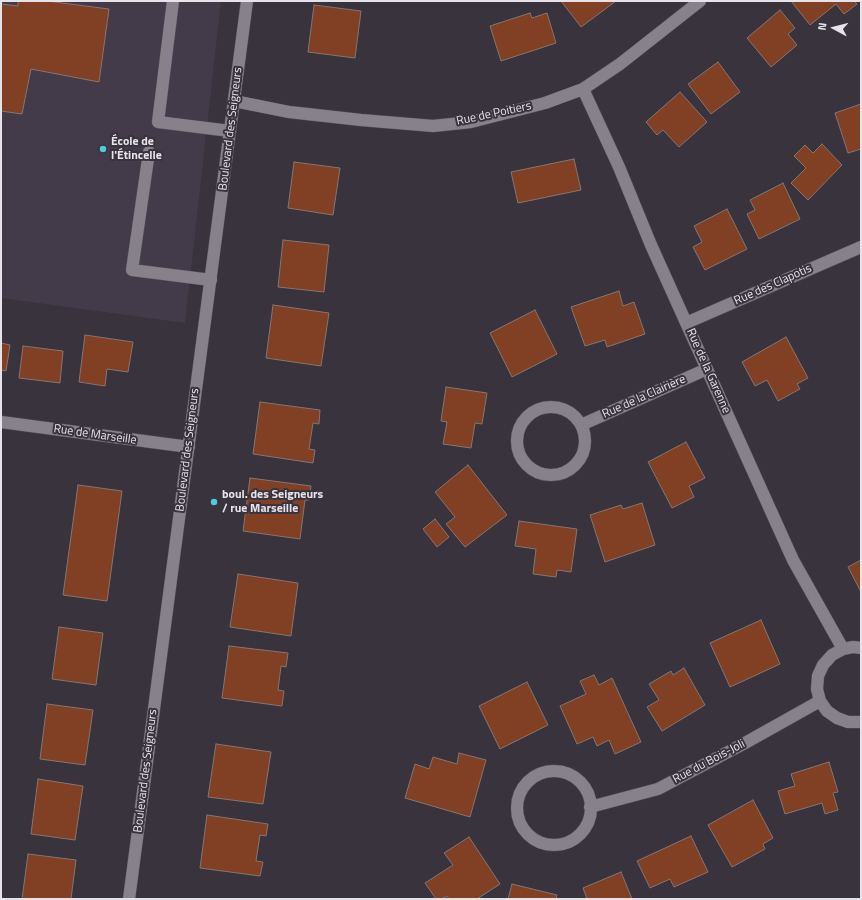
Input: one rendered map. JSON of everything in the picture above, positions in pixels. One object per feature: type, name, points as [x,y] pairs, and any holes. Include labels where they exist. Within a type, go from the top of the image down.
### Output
[{"type":"street","points":[[173,1],[158,122],[230,131]]},
{"type":"street","name":"Boulevard des Seigneurs","points":[[129,899],[247,1]]},
{"type":"street","name":"Rue de Poitiers","points":[[234,101],[289,112],[433,126],[478,120],[544,103],[583,89],[620,64],[692,3]]},
{"type":"street","name":"Rue de la Garenne","points":[[583,89],[619,167],[651,245],[793,560],[843,649]]},
{"type":"street","points":[[149,152],[132,270],[211,280]]},
{"type":"street","name":"Rue des Clapotis","points":[[686,323],[861,247]]},
{"type":"street","name":"Rue de la Clairière","points":[[581,425],[707,369]]},
{"type":"street","points":[[544,407],[555,407],[565,410],[574,416],[581,425],[585,436],[584,447],[580,457],[573,466],[564,472],[553,474],[542,473],[532,468],[524,461],[519,451],[517,440],[519,429],[525,419],[533,412],[544,407]]},
{"type":"street","name":"Rue de Marseille","points":[[1,422],[189,447]]},
{"type":"street","points":[[861,648],[853,647],[843,649],[832,655],[823,665],[818,676],[817,689],[820,701],[827,711],[837,718],[848,722],[861,722]]},
{"type":"street","name":"Rue du Bois-Joli","points":[[590,807],[658,789],[820,701]]},
{"type":"street","points":[[552,770],[564,772],[575,777],[584,785],[590,795],[590,807],[590,820],[584,832],[575,840],[563,845],[550,846],[538,842],[527,835],[520,824],[517,812],[518,800],[522,789],[530,779],[540,773],[552,770]]},
{"type":"shaded area","name":"École de l'Étincelle","points":[[1,1],[221,1],[185,323],[1,298]]},
{"type":"building","points":[[18,1],[47,1],[109,9],[99,82],[31,69],[22,114],[1,111],[1,4],[18,6]]},
{"type":"building","points":[[561,1],[616,1],[581,27]]},
{"type":"building","points":[[791,1],[854,1],[857,4],[844,14],[836,4],[810,25]]},
{"type":"building","points":[[314,5],[361,11],[355,58],[308,52]]},
{"type":"building","points":[[780,10],[795,28],[788,34],[797,45],[771,67],[747,38]]},
{"type":"building","points":[[530,13],[532,18],[547,13],[556,43],[501,61],[490,26]]},
{"type":"building","points":[[718,62],[740,92],[711,114],[688,84]]},
{"type":"building","points":[[680,92],[707,122],[679,147],[663,130],[657,135],[646,122]]},
{"type":"building","points":[[861,104],[861,149],[848,153],[835,113]]},
{"type":"building","points":[[822,144],[842,165],[808,200],[791,183],[806,168],[794,156],[805,145],[813,153]]},
{"type":"building","points":[[574,159],[581,190],[518,203],[511,172]]},
{"type":"building","points":[[294,162],[340,168],[333,215],[288,208]]},
{"type":"building","points":[[783,183],[800,219],[759,239],[747,214],[755,210],[750,200]]},
{"type":"building","points":[[727,209],[747,249],[705,270],[693,247],[702,242],[694,226]]},
{"type":"building","points":[[283,240],[329,245],[324,292],[278,287]]},
{"type":"building","points":[[619,291],[623,306],[634,302],[645,334],[607,347],[605,340],[585,346],[571,307]]},
{"type":"building","points":[[273,305],[329,313],[321,366],[266,358]]},
{"type":"building","points":[[535,310],[557,354],[512,377],[490,333]]},
{"type":"building","points":[[85,335],[133,342],[128,372],[107,369],[105,386],[79,382]]},
{"type":"building","points":[[786,337],[808,378],[797,384],[800,389],[778,401],[767,380],[755,386],[742,362]]},
{"type":"building","points":[[1,343],[10,345],[6,371],[1,370]]},
{"type":"building","points":[[23,346],[63,351],[60,383],[19,378]]},
{"type":"building","points":[[446,387],[487,393],[482,424],[475,423],[471,448],[443,444],[447,422],[441,421]]},
{"type":"building","points":[[260,402],[320,410],[319,424],[313,423],[309,449],[315,450],[313,463],[253,454]]},
{"type":"building","points":[[686,442],[705,478],[689,486],[694,497],[672,508],[648,462]]},
{"type":"building","points":[[468,465],[507,515],[465,547],[446,524],[455,517],[435,492]]},
{"type":"building","points":[[250,478],[311,486],[309,500],[305,500],[300,539],[243,531]]},
{"type":"building","points":[[78,485],[122,491],[107,601],[63,595]]},
{"type":"building","points":[[642,503],[655,545],[605,562],[590,515],[621,505],[623,509]]},
{"type":"building","points":[[435,519],[449,537],[437,547],[423,529]]},
{"type":"building","points":[[519,521],[577,529],[571,572],[557,570],[556,577],[533,574],[536,549],[515,546]]},
{"type":"building","points":[[861,560],[861,592],[848,567]]},
{"type":"building","points":[[238,574],[298,583],[291,636],[230,627]]},
{"type":"building","points":[[761,620],[780,664],[730,687],[710,643]]},
{"type":"building","points":[[59,627],[103,633],[96,685],[52,679]]},
{"type":"building","points":[[229,646],[288,653],[286,667],[281,666],[278,690],[284,691],[282,706],[222,698]]},
{"type":"building","points":[[684,668],[705,705],[662,731],[647,707],[659,700],[649,684],[671,671],[673,675]]},
{"type":"building","points":[[594,675],[599,685],[612,678],[641,742],[615,754],[609,740],[597,746],[593,737],[577,744],[560,706],[586,694],[580,681]]},
{"type":"building","points":[[527,682],[548,725],[500,749],[479,706]]},
{"type":"building","points":[[47,704],[93,710],[85,765],[40,759]]},
{"type":"building","points":[[216,744],[271,752],[263,804],[208,797]]},
{"type":"building","points":[[459,753],[486,760],[470,817],[405,798],[415,764],[429,769],[433,757],[457,764]]},
{"type":"building","points":[[829,762],[838,792],[833,793],[838,810],[825,814],[822,803],[785,814],[778,791],[795,786],[791,774]]},
{"type":"building","points":[[38,779],[83,786],[75,840],[31,834]]},
{"type":"building","points":[[753,800],[773,838],[763,844],[765,849],[732,867],[708,825]]},
{"type":"building","points":[[207,815],[268,824],[266,836],[260,835],[256,861],[263,862],[260,876],[200,868]]},
{"type":"building","points":[[691,836],[708,872],[674,887],[670,879],[650,888],[637,861]]},
{"type":"building","points":[[469,837],[500,884],[477,899],[449,899],[447,896],[442,899],[436,899],[425,883],[453,865],[444,853]]},
{"type":"building","points":[[28,854],[76,860],[71,899],[22,899]]},
{"type":"building","points":[[621,872],[632,899],[587,899],[583,888]]},
{"type":"building","points":[[512,884],[557,895],[556,899],[508,899]]},
{"type":"place","name":"École de l'Étincelle","points":[[103,149]]},
{"type":"place","name":"boul. des Seigneurs / rue Marseille","points":[[214,502]]}]
